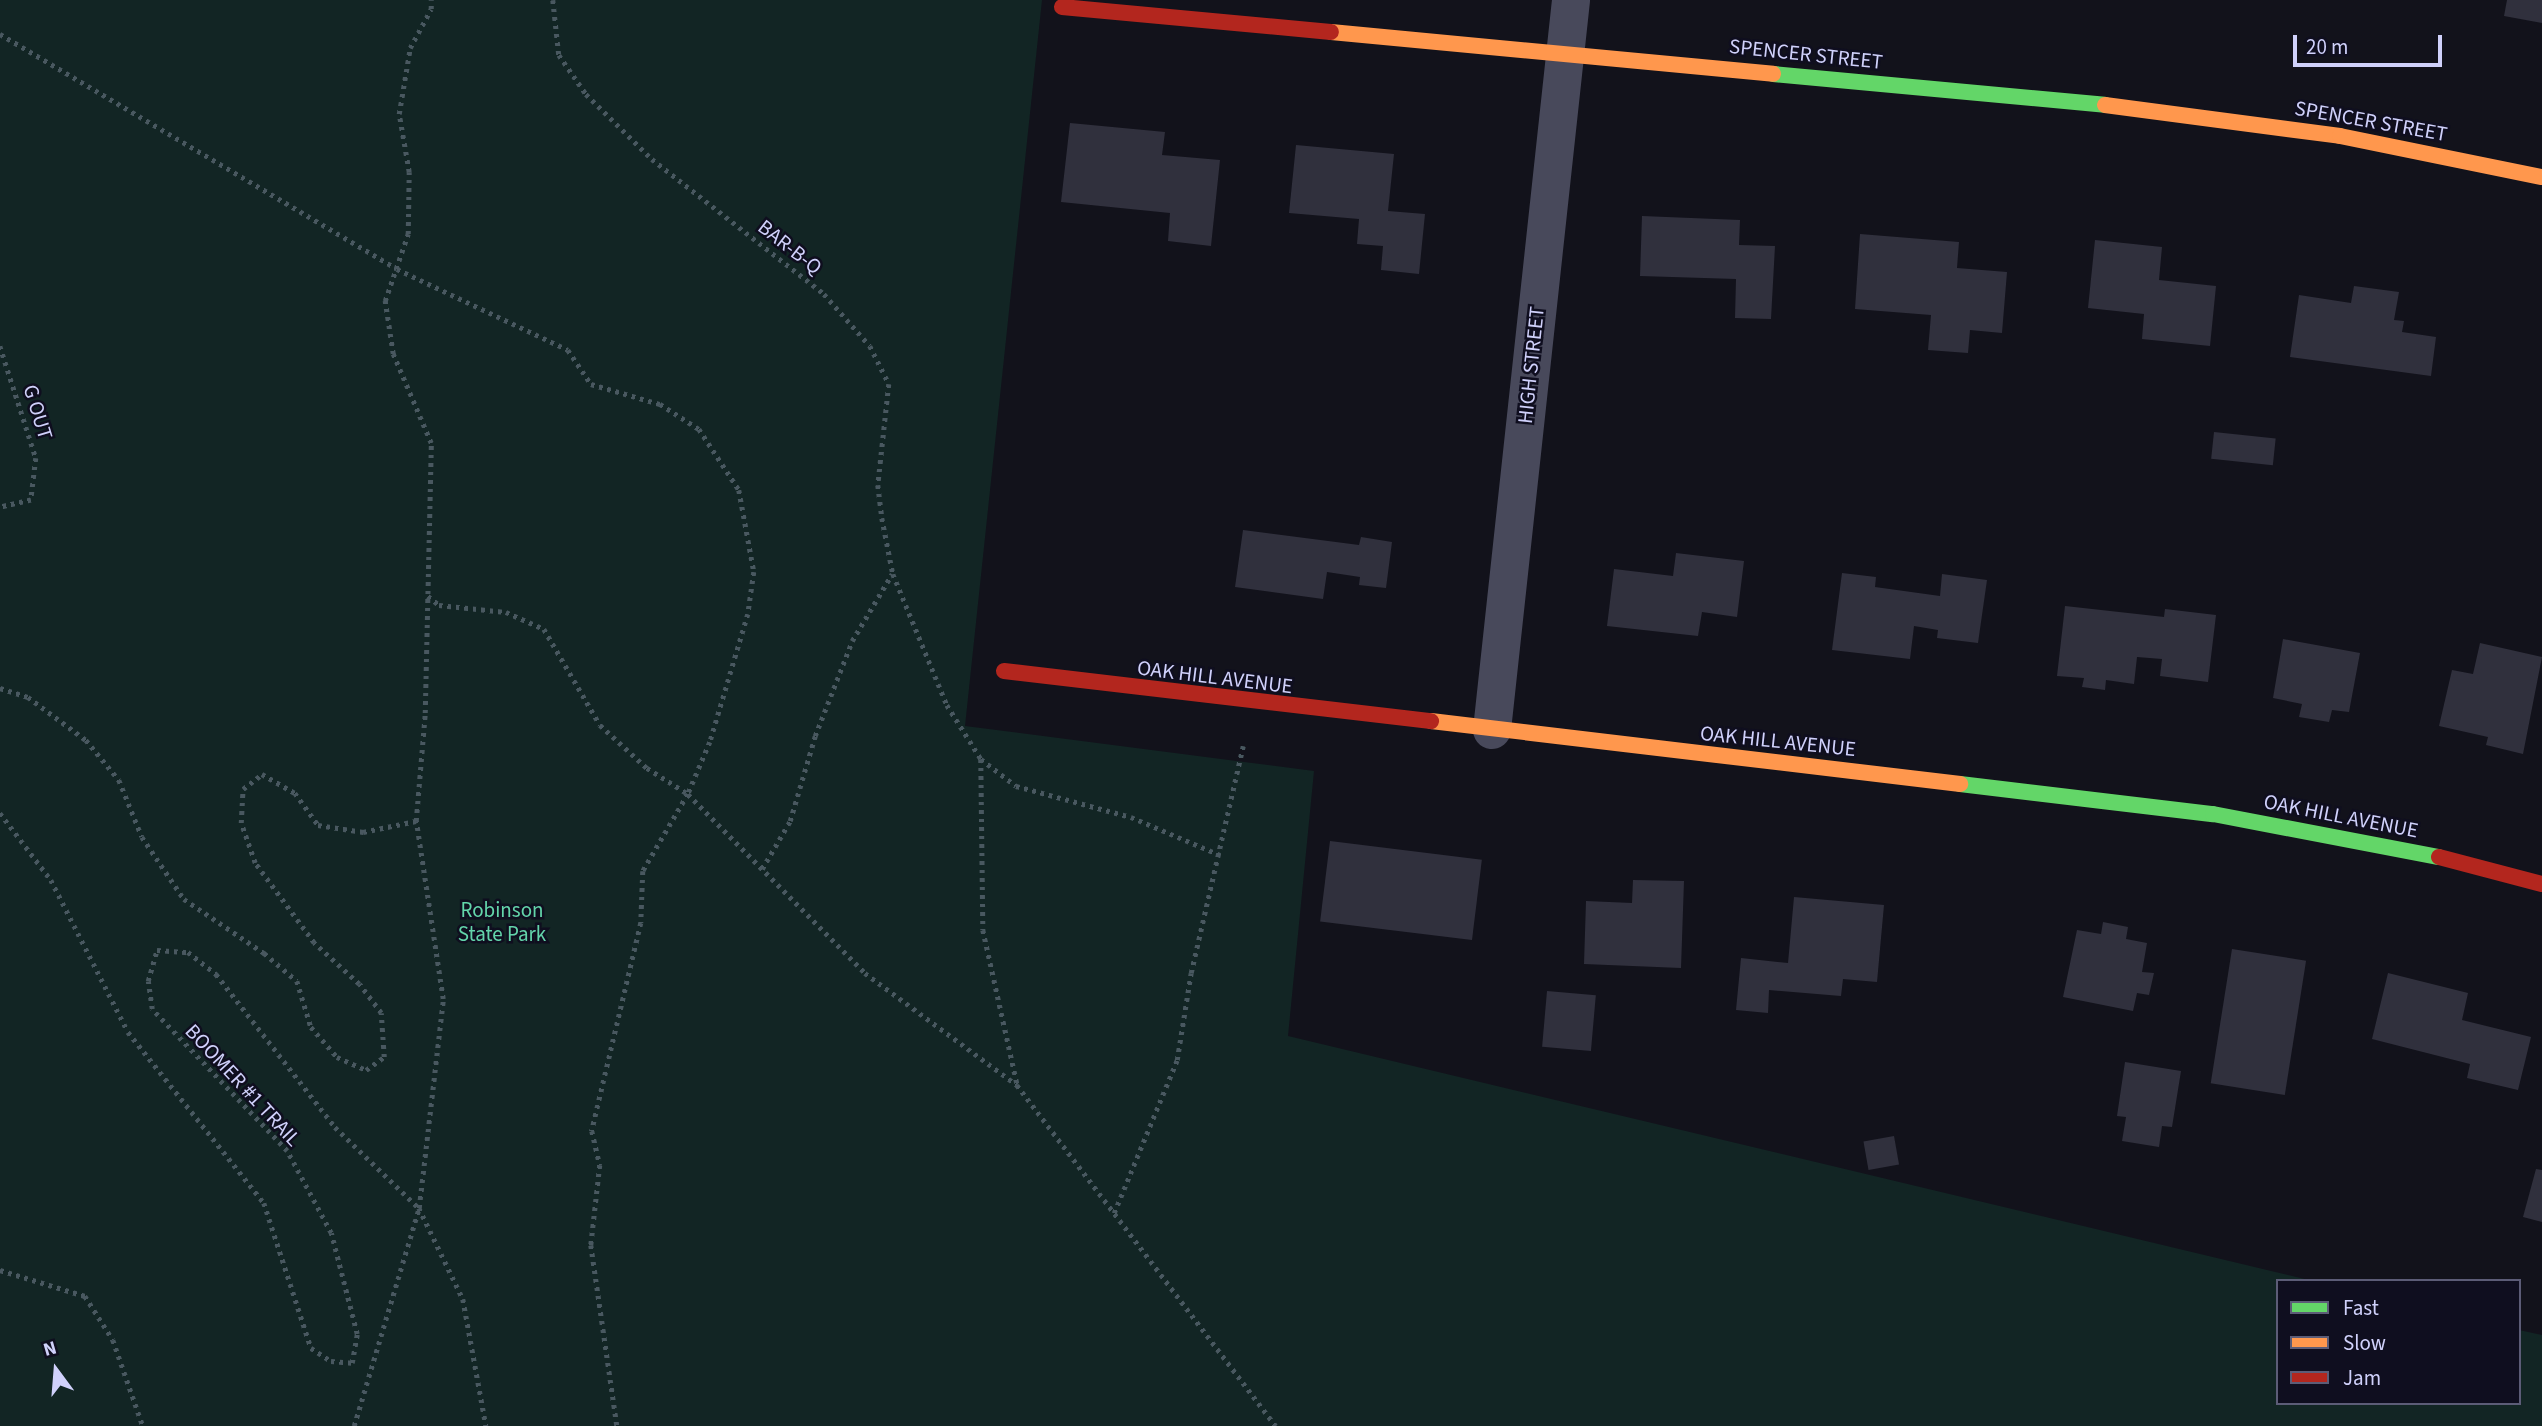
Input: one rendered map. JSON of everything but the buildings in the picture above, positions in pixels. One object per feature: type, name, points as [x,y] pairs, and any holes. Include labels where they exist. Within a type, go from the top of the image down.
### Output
[{"type":"street","name":"HIGH STREET","points":[[1492,730],[1571,0]]},
{"type":"street","name":"SPENCER STREET","points":[[1062,7],[1565,52],[2223,118],[2446,155],[2542,177]]},
{"type":"street","name":"OAK HILL AVENUE","points":[[1004,671],[1251,704],[2213,814],[2460,861],[2542,884]]},
{"type":"path","points":[[354,1426],[419,1208],[443,999],[416,821],[425,713],[431,443],[393,354],[385,301],[408,234],[410,172],[399,114],[410,48],[431,9],[430,0]]},
{"type":"path","name":"BAR-B-Q","points":[[553,0],[559,55],[586,94],[652,159],[824,294],[870,346],[889,384],[878,485],[893,574],[947,705],[981,758]]},
{"type":"path","points":[[0,34],[397,269],[568,350],[591,384],[660,404],[699,429],[739,490],[754,572],[748,614],[710,741],[688,794],[643,871],[641,923],[592,1131],[600,1165],[591,1245],[617,1426]]},
{"type":"path","name":"G OUT","points":[[0,346],[36,458],[31,500],[0,507]]},
{"type":"path","points":[[762,869],[790,821],[815,736],[852,641],[893,574]]},
{"type":"path","points":[[427,595],[439,605],[506,612],[544,629],[600,725],[647,768],[688,794],[865,973],[1017,1085],[1276,1426]]},
{"type":"path","points":[[0,688],[28,697],[86,740],[119,780],[142,837],[184,899],[264,953],[297,981],[311,1027],[337,1057],[366,1070],[384,1057],[381,1013],[359,984],[314,943],[296,914],[255,863],[241,823],[243,789],[262,774],[295,793],[318,825],[362,832],[416,821]]},
{"type":"path","points":[[1114,1213],[1177,1060],[1191,973],[1220,855],[1251,704]]},
{"type":"path","points":[[981,758],[1016,786],[1130,817],[1220,855]]},
{"type":"path","points":[[981,758],[983,930],[1017,1085]]},
{"type":"path","name":"BOOMER #1 TRAIL","points":[[0,813],[51,880],[128,1031],[264,1203],[311,1348],[331,1361],[352,1363],[357,1334],[331,1233],[286,1150],[152,1009],[148,981],[157,950],[188,951],[216,974],[335,1127],[419,1208]]},
{"type":"path","points":[[419,1208],[463,1299],[486,1426]]},
{"type":"path","points":[[0,1270],[85,1296],[113,1340],[143,1426]]},
{"type":"green space","name":"Robinson State Park","points":[[0,0],[1042,0],[965,726],[1314,771],[1288,1036],[2305,1279],[2276,1279],[2276,1405],[2521,1405],[2521,1330],[2542,1335],[2542,1426],[0,1426]]},
{"type":"traffic: fast","points":[[1773,74],[2105,105]]},
{"type":"traffic: fast","points":[[1960,784],[2213,814],[2439,857]]},
{"type":"traffic: slow","points":[[1331,32],[1773,74]]},
{"type":"traffic: slow","points":[[2105,105],[2340,136],[2542,177]]},
{"type":"traffic: slow","points":[[1431,721],[1960,784]]},
{"type":"traffic: jam","points":[[1062,7],[1331,32]]},
{"type":"traffic: jam","points":[[1004,671],[1431,721]]},
{"type":"traffic: jam","points":[[2439,857],[2542,884]]}]
